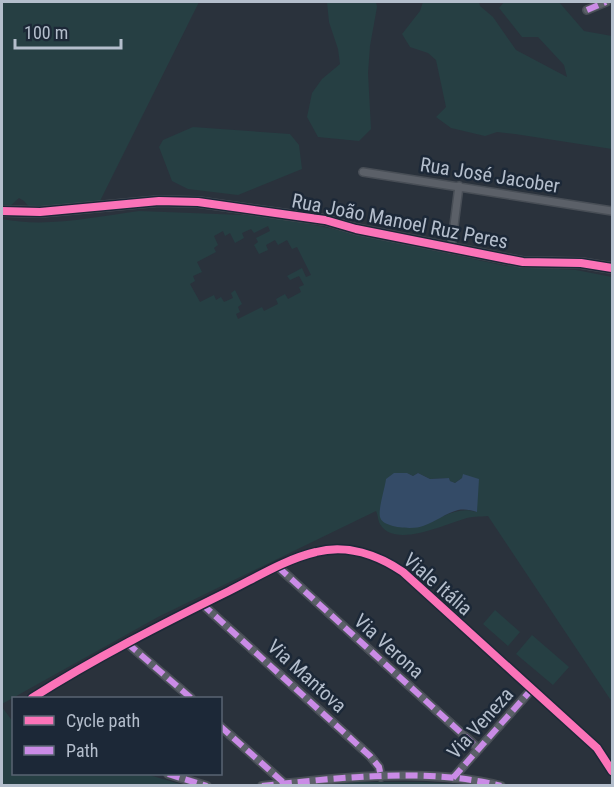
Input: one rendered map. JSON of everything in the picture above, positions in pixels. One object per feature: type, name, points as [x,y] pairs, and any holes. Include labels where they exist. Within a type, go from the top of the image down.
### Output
[{"type":"street","points":[[587,10],[606,2]]},
{"type":"street","name":"Rua José Jacober","points":[[363,172],[612,211]]},
{"type":"street","points":[[451,249],[459,186]]},
{"type":"street","name":"Rua João Manoel Ruz Peres","points":[[2,211],[40,212],[159,201],[198,202],[325,220],[451,249],[523,262],[581,263],[612,268]]},
{"type":"street","name":"Viale Itália","points":[[39,696],[127,643],[278,567],[317,551],[344,550],[365,553],[386,561],[403,572],[597,748],[612,771]]},
{"type":"street","name":"Via Verona","points":[[278,567],[479,749]]},
{"type":"street","name":"Via Mantova","points":[[202,604],[370,756],[379,767],[381,777]]},
{"type":"street","points":[[127,643],[188,697]]},
{"type":"street","name":"Via Veneza","points":[[453,778],[531,690]]},
{"type":"street","points":[[222,728],[284,783]]},
{"type":"street","points":[[171,775],[207,786]]},
{"type":"street","points":[[262,786],[381,777],[453,778],[485,781],[501,786]]},
{"type":"green space","points":[[2,2],[199,2],[99,203],[31,209],[19,198],[8,208],[2,208]]},
{"type":"green space","points":[[327,2],[376,2],[368,73],[371,129],[359,141],[318,137],[307,117],[312,93],[322,79],[340,64],[338,49],[329,22]]},
{"type":"green space","points":[[423,2],[479,2],[480,6],[493,17],[516,50],[567,77],[564,65],[538,37],[522,37],[499,8],[504,2],[559,2],[584,31],[612,36],[612,149],[497,132],[485,136],[451,128],[436,117],[446,107],[436,60],[428,53],[410,47],[402,34],[420,11]]},
{"type":"green space","points":[[193,127],[290,134],[299,145],[302,169],[238,195],[188,189],[172,181],[159,147],[163,140]]},
{"type":"green space","points":[[139,211],[272,216],[506,266],[576,270],[612,277],[612,702],[488,516],[467,518],[408,535],[387,531],[380,524],[376,511],[158,617],[2,704],[2,219],[53,222]],"holes":[[[268,226],[270,231],[256,238],[258,242],[254,245],[259,254],[268,250],[266,245],[275,240],[278,245],[287,240],[292,249],[297,247],[311,275],[306,277],[302,268],[287,276],[290,280],[299,276],[304,285],[299,287],[301,292],[288,299],[285,294],[276,299],[278,304],[264,311],[262,307],[238,319],[236,314],[240,312],[238,307],[242,304],[235,290],[231,293],[233,298],[224,302],[221,297],[216,300],[214,295],[200,302],[190,284],[195,281],[193,276],[202,272],[197,262],[216,252],[214,248],[218,245],[214,236],[223,231],[225,236],[230,233],[235,243],[244,238],[242,233],[251,229],[254,233]],[[407,473],[413,476],[418,473],[430,479],[449,478],[455,483],[462,478],[476,512],[463,510],[443,516]]]},
{"type":"green space","points":[[495,610],[520,632],[508,646],[483,624]]},
{"type":"green space","points":[[532,635],[569,667],[553,685],[516,654]]},
{"type":"green space","points":[[2,707],[12,721],[12,775],[149,775],[183,785],[2,785]]},
{"type":"green space","points":[[356,782],[422,782],[477,785],[320,785]]},
{"type":"water","points":[[394,473],[407,473],[413,476],[418,473],[430,479],[449,478],[455,483],[462,478],[463,474],[479,479],[477,512],[458,510],[419,527],[406,528],[386,524],[380,517],[380,509],[386,479]]},
{"type":"marked path","points":[[587,10],[606,2]]},
{"type":"marked path","points":[[278,567],[479,749]]},
{"type":"marked path","points":[[202,604],[370,756],[379,767],[381,777]]},
{"type":"marked path","points":[[127,643],[190,697]]},
{"type":"marked path","points":[[453,778],[531,690]]},
{"type":"marked path","points":[[222,728],[284,783]]},
{"type":"marked path","points":[[171,775],[207,786]]},
{"type":"marked path","points":[[262,786],[382,776],[444,777],[501,786]]},
{"type":"cycle path","points":[[2,211],[40,212],[159,201],[198,202],[325,220],[356,229],[523,262],[581,263],[612,268]]},
{"type":"cycle path","points":[[34,697],[129,642],[283,564],[316,552],[351,550],[373,556],[403,572],[597,748],[612,771]]}]
